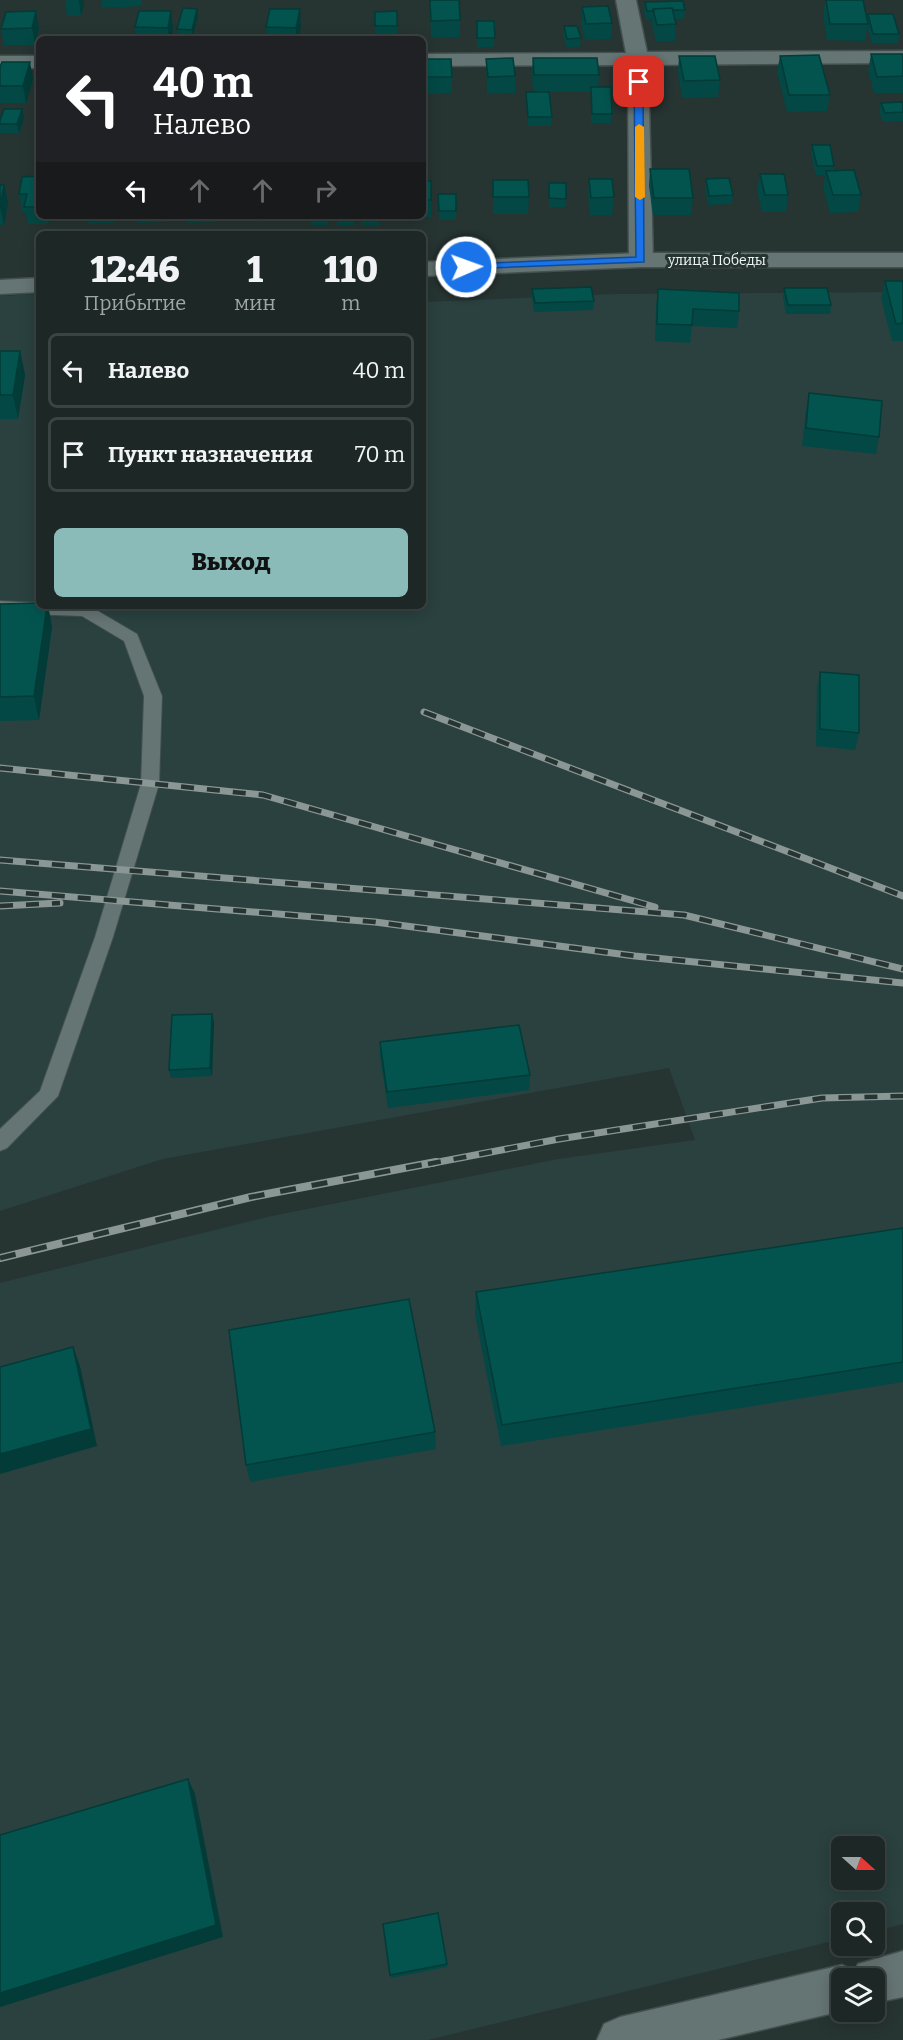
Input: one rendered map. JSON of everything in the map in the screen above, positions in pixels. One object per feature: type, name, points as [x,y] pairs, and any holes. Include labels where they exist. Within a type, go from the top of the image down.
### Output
[{"type":"street","points":[[626,0],[638,59],[641,260]]},
{"type":"street","points":[[426,60],[903,57]]},
{"type":"street","points":[[0,62],[36,62]]},
{"type":"street","name":"улица Победы","points":[[426,269],[641,260],[903,260]]},
{"type":"street","points":[[0,287],[36,285]]},
{"type":"street","points":[[885,1978],[903,1974]]},
{"type":"street","points":[[620,2040],[831,1991]]},
{"type":"lane","points":[[0,608],[85,611],[131,638],[153,696],[150,784],[104,937],[48,1096],[0,1142]]},
{"type":"shaded area","points":[[903,292],[903,1924],[885,1928],[885,1902],[831,1902],[831,1941],[428,2040],[0,2040],[0,1283],[267,1217],[558,1159],[695,1140],[669,1068],[163,1159],[0,1211],[0,296],[36,294],[36,609],[426,609],[426,302],[617,294]]},
{"type":"building","points":[[430,0],[459,0],[460,20],[431,21]]},
{"type":"building","points":[[826,0],[863,0],[868,24],[830,24]]},
{"type":"building","points":[[683,1],[685,10],[673,10],[672,8],[653,9],[654,11],[647,11],[645,2]]},
{"type":"building","points":[[608,6],[612,23],[586,24],[582,7]]},
{"type":"building","points":[[183,8],[197,9],[192,30],[177,29]]},
{"type":"building","points":[[672,8],[676,24],[657,25],[653,9]]},
{"type":"building","points":[[270,9],[300,9],[296,28],[266,27]]},
{"type":"building","points":[[36,11],[32,28],[1,29],[6,12]]},
{"type":"building","points":[[139,11],[171,11],[168,28],[135,27]]},
{"type":"building","points":[[397,11],[397,26],[375,26],[375,12]]},
{"type":"building","points":[[868,14],[893,14],[899,34],[873,34]]},
{"type":"building","points":[[477,21],[494,21],[495,38],[477,38]]},
{"type":"building","points":[[564,26],[577,26],[581,38],[567,39]]},
{"type":"building","points":[[871,54],[903,54],[903,76],[877,77]]},
{"type":"building","points":[[819,55],[830,95],[789,95],[780,56]]},
{"type":"building","points":[[679,56],[715,56],[720,80],[684,81]]},
{"type":"building","points":[[513,58],[515,76],[488,77],[486,59]]},
{"type":"building","points":[[533,58],[597,58],[599,75],[534,75]]},
{"type":"building","points":[[426,59],[451,59],[452,77],[426,77]]},
{"type":"building","points":[[2,62],[30,62],[23,86],[0,86]]},
{"type":"building","points":[[591,87],[611,87],[612,114],[592,114]]},
{"type":"building","points":[[526,92],[549,92],[552,117],[528,117]]},
{"type":"building","points":[[903,102],[903,112],[885,113],[881,103]]},
{"type":"building","points":[[4,109],[22,109],[17,124],[0,124]]},
{"type":"building","points":[[812,145],[830,145],[834,166],[817,166]]},
{"type":"building","points":[[650,169],[689,169],[693,198],[654,198]]},
{"type":"building","points":[[854,170],[861,195],[833,195],[826,171]]},
{"type":"building","points":[[760,174],[784,174],[788,195],[765,195]]},
{"type":"building","points":[[36,176],[36,207],[24,207],[27,194],[19,194],[22,177]]},
{"type":"building","points":[[729,178],[733,195],[709,196],[706,179]]},
{"type":"building","points":[[589,179],[612,179],[614,197],[591,198]]},
{"type":"building","points":[[493,180],[528,180],[529,197],[493,197]]},
{"type":"building","points":[[426,181],[431,181],[431,200],[426,200]]},
{"type":"building","points":[[549,183],[566,183],[566,199],[549,198]]},
{"type":"building","points":[[0,185],[4,185],[0,207]]},
{"type":"building","points":[[438,194],[456,194],[456,211],[439,211]]},
{"type":"building","points":[[885,281],[903,281],[903,323],[896,324]]},
{"type":"building","points":[[591,287],[594,301],[535,303],[532,289]]},
{"type":"building","points":[[784,288],[827,288],[831,305],[788,305]]},
{"type":"building","points":[[658,289],[739,293],[739,311],[693,309],[692,325],[657,324]]},
{"type":"building","points":[[0,351],[20,351],[13,395],[0,395]]},
{"type":"building","points":[[809,393],[882,401],[879,437],[806,428]]},
{"type":"building","points":[[36,603],[36,609],[47,609],[34,696],[0,697],[0,604]]},
{"type":"building","points":[[820,672],[859,675],[859,733],[820,729]]},
{"type":"building","points":[[212,1014],[210,1068],[169,1070],[172,1015]]},
{"type":"building","points":[[519,1025],[530,1075],[387,1092],[380,1042]]},
{"type":"building","points":[[903,1228],[903,1362],[502,1425],[476,1292]]},
{"type":"building","points":[[409,1299],[435,1432],[246,1465],[229,1330]]},
{"type":"building","points":[[73,1347],[91,1429],[0,1454],[0,1367]]},
{"type":"building","points":[[188,1779],[216,1925],[0,1993],[0,1835]]},
{"type":"building","points":[[438,1913],[447,1964],[390,1975],[383,1924]]},
{"type":"railway","points":[[424,712],[903,896]]},
{"type":"railway","points":[[0,768],[263,795],[655,907]]},
{"type":"railway","points":[[0,860],[684,915],[903,969]]},
{"type":"railway","points":[[0,891],[375,922],[635,956],[903,983]]},
{"type":"railway","points":[[0,906],[60,903]]},
{"type":"railway","points":[[428,1164],[559,1139],[822,1098],[903,1096]]},
{"type":"railway","points":[[0,1258],[251,1197],[436,1162]]},
{"type":"slow traffic","points":[[639,127],[640,197]]},
{"type":"route","points":[[466,267],[641,260],[639,82]]}]
